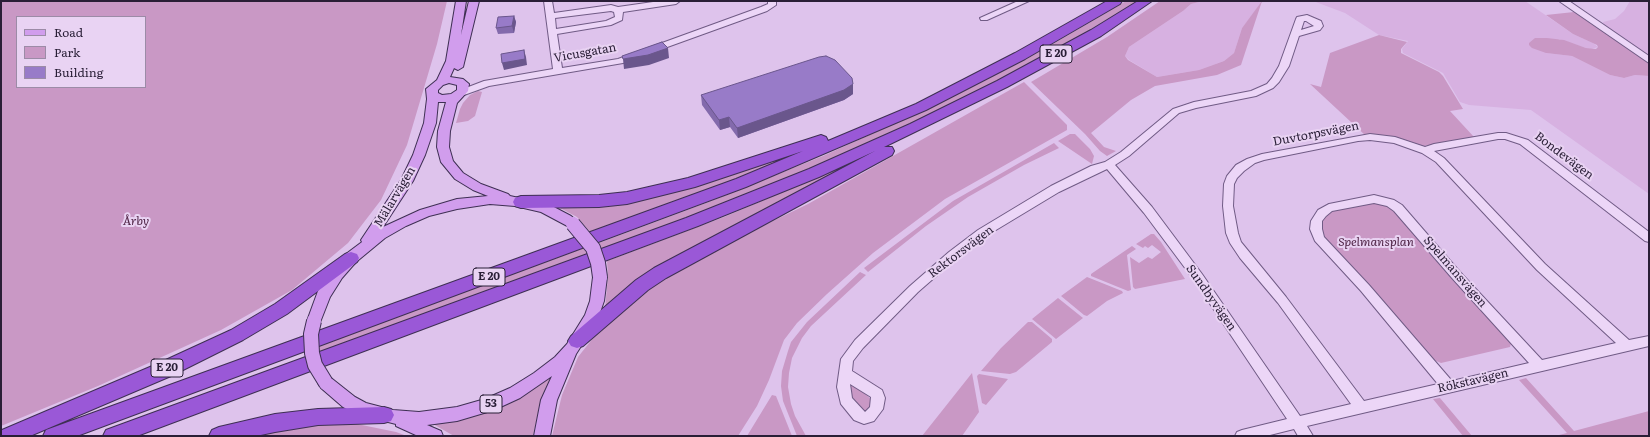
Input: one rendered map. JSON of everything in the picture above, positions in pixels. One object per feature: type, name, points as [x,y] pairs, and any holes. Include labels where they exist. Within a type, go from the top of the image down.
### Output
[{"type":"highway","name":"E 20","points":[[53,436],[734,186],[921,107],[1020,56],[1116,1]]},
{"type":"highway","name":"E 20","points":[[113,436],[692,222],[814,173],[965,103],[1096,33],[1146,1]]},
{"type":"highway","name":"E 20","points":[[575,345],[642,285],[660,273],[906,141],[965,103]]},
{"type":"highway","name":"E 20","points":[[518,202],[599,201],[627,198],[660,191],[772,156],[902,110],[921,107]]},
{"type":"highway","name":"E 20","points":[[9,436],[164,370],[237,336],[281,309],[356,253]]},
{"type":"highway","points":[[219,436],[275,423],[318,417],[388,416]]},
{"type":"main road","points":[[459,88],[443,99],[433,95],[432,92],[433,88],[441,82],[446,74],[451,61],[461,1]]},
{"type":"main road","points":[[474,1],[457,72],[459,88],[451,103],[444,131],[443,147],[448,162],[459,176],[477,187],[518,202]]},
{"type":"main road","points":[[441,82],[450,80],[459,88]]},
{"type":"main road","name":"Mälarvägen","points":[[356,253],[409,177],[428,130],[433,95]]},
{"type":"main road","name":"53","points":[[434,436],[388,416],[363,409],[349,402],[326,383],[315,365],[312,353],[311,334],[314,321],[323,295],[337,274],[356,253],[380,235],[401,223],[425,213],[457,204],[490,200],[518,202],[545,208],[566,218],[581,232],[593,248],[598,263],[600,277],[598,301],[592,317],[575,345],[549,400],[542,436]]},
{"type":"main road","name":"53","points":[[388,416],[419,418],[457,414],[488,405],[515,393],[539,378],[560,361],[575,345]]},
{"type":"street","points":[[548,1],[558,71]]},
{"type":"street","points":[[550,16],[611,8],[618,10],[676,1]]},
{"type":"street","name":"Vicusgatan","points":[[459,88],[620,61],[764,9],[772,5],[772,1]]},
{"type":"street","points":[[984,18],[1025,1]]},
{"type":"street","points":[[1563,1],[1649,60]]},
{"type":"street","points":[[552,32],[612,22],[619,18],[618,10]]},
{"type":"street","name":"Rektorsvägen","points":[[845,374],[847,359],[859,344],[914,289],[953,255],[982,233],[1074,178],[1109,164],[1125,154],[1176,111],[1194,105],[1253,94],[1270,86],[1280,75],[1296,34]]},
{"type":"street","name":"Vicusgatan","points":[[449,112],[465,96],[487,83]]},
{"type":"street","name":"Bondevägen","points":[[1426,151],[1434,147],[1498,136],[1506,136],[1524,142],[1649,238]]},
{"type":"street","name":"Duvtorpsvägen","points":[[1361,407],[1282,300],[1244,255],[1232,233],[1227,196],[1229,184],[1232,176],[1240,168],[1251,161],[1262,157],[1358,138],[1370,137],[1389,139],[1426,151],[1440,160],[1541,267],[1627,346]]},
{"type":"street","name":"Sundbyvägen","points":[[1109,164],[1148,210],[1198,278],[1306,436]]},
{"type":"street","name":"Spelmansvägen","points":[[1449,387],[1365,288],[1325,246],[1316,229],[1317,221],[1322,213],[1334,207],[1374,199],[1387,202],[1398,208],[1456,275],[1539,366]]},
{"type":"street","name":"Rökstavägen","points":[[1242,436],[1649,341]]},
{"type":"shaded area","points":[[1203,1],[1263,1],[1242,28],[1234,53],[1224,61],[1199,70],[1157,77],[1125,56],[1129,47],[1191,4]]},
{"type":"shaded area","points":[[1313,1],[1525,1],[1573,34],[1593,43],[1598,47],[1591,49],[1586,48],[1559,39],[1546,53],[1572,56],[1610,75],[1624,78],[1635,75],[1649,76],[1649,194],[1531,110],[1469,105],[1460,102],[1443,73],[1403,53],[1402,49],[1408,41],[1379,35],[1345,13]]},
{"type":"shaded area","points":[[1630,1],[1649,1],[1649,57],[1605,28],[1603,22],[1615,19],[1624,11]]},
{"type":"green space","name":"Årby","points":[[1,1],[447,1],[437,44],[407,145],[381,200],[348,243],[292,290],[221,330],[98,386],[1,426]]},
{"type":"green space","points":[[1126,1],[1138,1],[1055,51],[1007,77],[910,125],[827,162],[713,208],[602,250],[599,243],[706,203],[823,156],[922,111],[1053,44]]},
{"type":"green space","points":[[1160,1],[1203,1],[1191,4],[1129,47],[1125,56],[1128,60],[1157,77],[1199,70],[1224,61],[1234,53],[1242,28],[1262,1],[1241,65],[1217,75],[1155,86],[1131,100],[1091,133],[1104,147],[1116,151],[1107,156],[1100,151],[1085,134],[1031,82],[1107,37]]},
{"type":"green space","points":[[1574,12],[1649,62],[1649,76],[1635,75],[1624,78],[1610,75],[1572,56],[1546,53],[1532,48],[1529,45],[1529,43],[1535,38],[1547,38],[1564,40],[1586,48],[1596,49],[1598,47],[1597,45],[1573,34],[1546,15]]},
{"type":"green space","points":[[1379,35],[1407,42],[1401,49],[1401,53],[1439,72],[1443,76],[1463,109],[1450,111],[1474,137],[1424,146],[1365,135],[1310,84],[1321,87],[1330,53]]},
{"type":"green space","points":[[1024,82],[1067,125],[1067,130],[945,199],[873,253],[827,294],[797,323],[784,340],[769,380],[757,406],[738,436],[552,436],[562,395],[578,357],[609,318],[644,289],[744,235],[808,204]]},
{"type":"green space","points":[[478,91],[482,92],[475,116],[468,121],[456,123],[463,103],[470,95]]},
{"type":"green space","points":[[1070,134],[1075,134],[1090,149],[1094,156],[1092,164],[1058,141]]},
{"type":"green space","points":[[830,141],[755,173],[592,234],[577,217],[560,208],[593,206]]},
{"type":"green space","points":[[1054,143],[1059,148],[1024,165],[968,197],[926,226],[868,272],[864,268],[953,201]]},
{"type":"green space","points":[[877,152],[605,309],[608,276],[607,261],[724,217]]},
{"type":"green space","name":"Spelmansplan","points":[[1371,203],[1389,205],[1512,340],[1510,347],[1441,363],[1429,358],[1328,246],[1323,233],[1321,223],[1325,216],[1333,211]]},
{"type":"green space","points":[[1151,234],[1154,234],[1161,242],[1185,279],[1135,289],[1133,287],[1130,257],[1139,263],[1148,257],[1152,259],[1161,252],[1152,245],[1148,248],[1145,246],[1143,248],[1136,244]]},
{"type":"green space","points":[[1132,246],[1136,249],[1127,255],[1131,290],[1128,291],[1091,276],[1091,274]]},
{"type":"green space","points":[[584,248],[588,256],[320,354],[318,345]]},
{"type":"green space","points":[[860,272],[866,275],[811,326],[802,338],[792,358],[788,387],[791,404],[795,416],[806,436],[797,436],[783,401],[781,386],[782,371],[791,342],[807,322]]},
{"type":"green space","points":[[1087,277],[1122,291],[1123,293],[1107,301],[1087,316],[1084,315],[1061,296]]},
{"type":"green space","points":[[1058,298],[1083,318],[1056,339],[1032,319]]},
{"type":"green space","points":[[1028,322],[1032,322],[1052,339],[1052,342],[1016,372],[1010,374],[981,371],[1001,348]]},
{"type":"green space","points":[[972,373],[979,412],[962,436],[922,436]]},
{"type":"green space","points":[[979,374],[1008,379],[986,405],[982,403],[977,376]]},
{"type":"green space","points":[[548,376],[550,379],[539,408],[533,436],[454,436],[433,424]]},
{"type":"green space","points":[[1526,378],[1574,431],[1649,411],[1649,436],[1555,436],[1567,433],[1519,380]]},
{"type":"green space","points":[[849,383],[872,400],[866,412],[864,412],[853,401],[849,392]]},
{"type":"green space","points":[[772,395],[776,396],[792,436],[747,436]]},
{"type":"green space","points":[[1440,398],[1472,436],[1463,436],[1433,399]]},
{"type":"green space","points":[[357,424],[396,432],[407,436],[254,436],[307,425]]},
{"type":"building","points":[[514,16],[512,26],[496,28],[498,17]]},
{"type":"building","points":[[662,42],[668,48],[648,55],[623,59],[622,56]]},
{"type":"building","points":[[524,50],[525,59],[502,63],[501,54]]},
{"type":"building","points":[[826,56],[835,60],[852,78],[853,84],[844,90],[737,128],[729,117],[719,120],[701,95],[819,57]]}]
